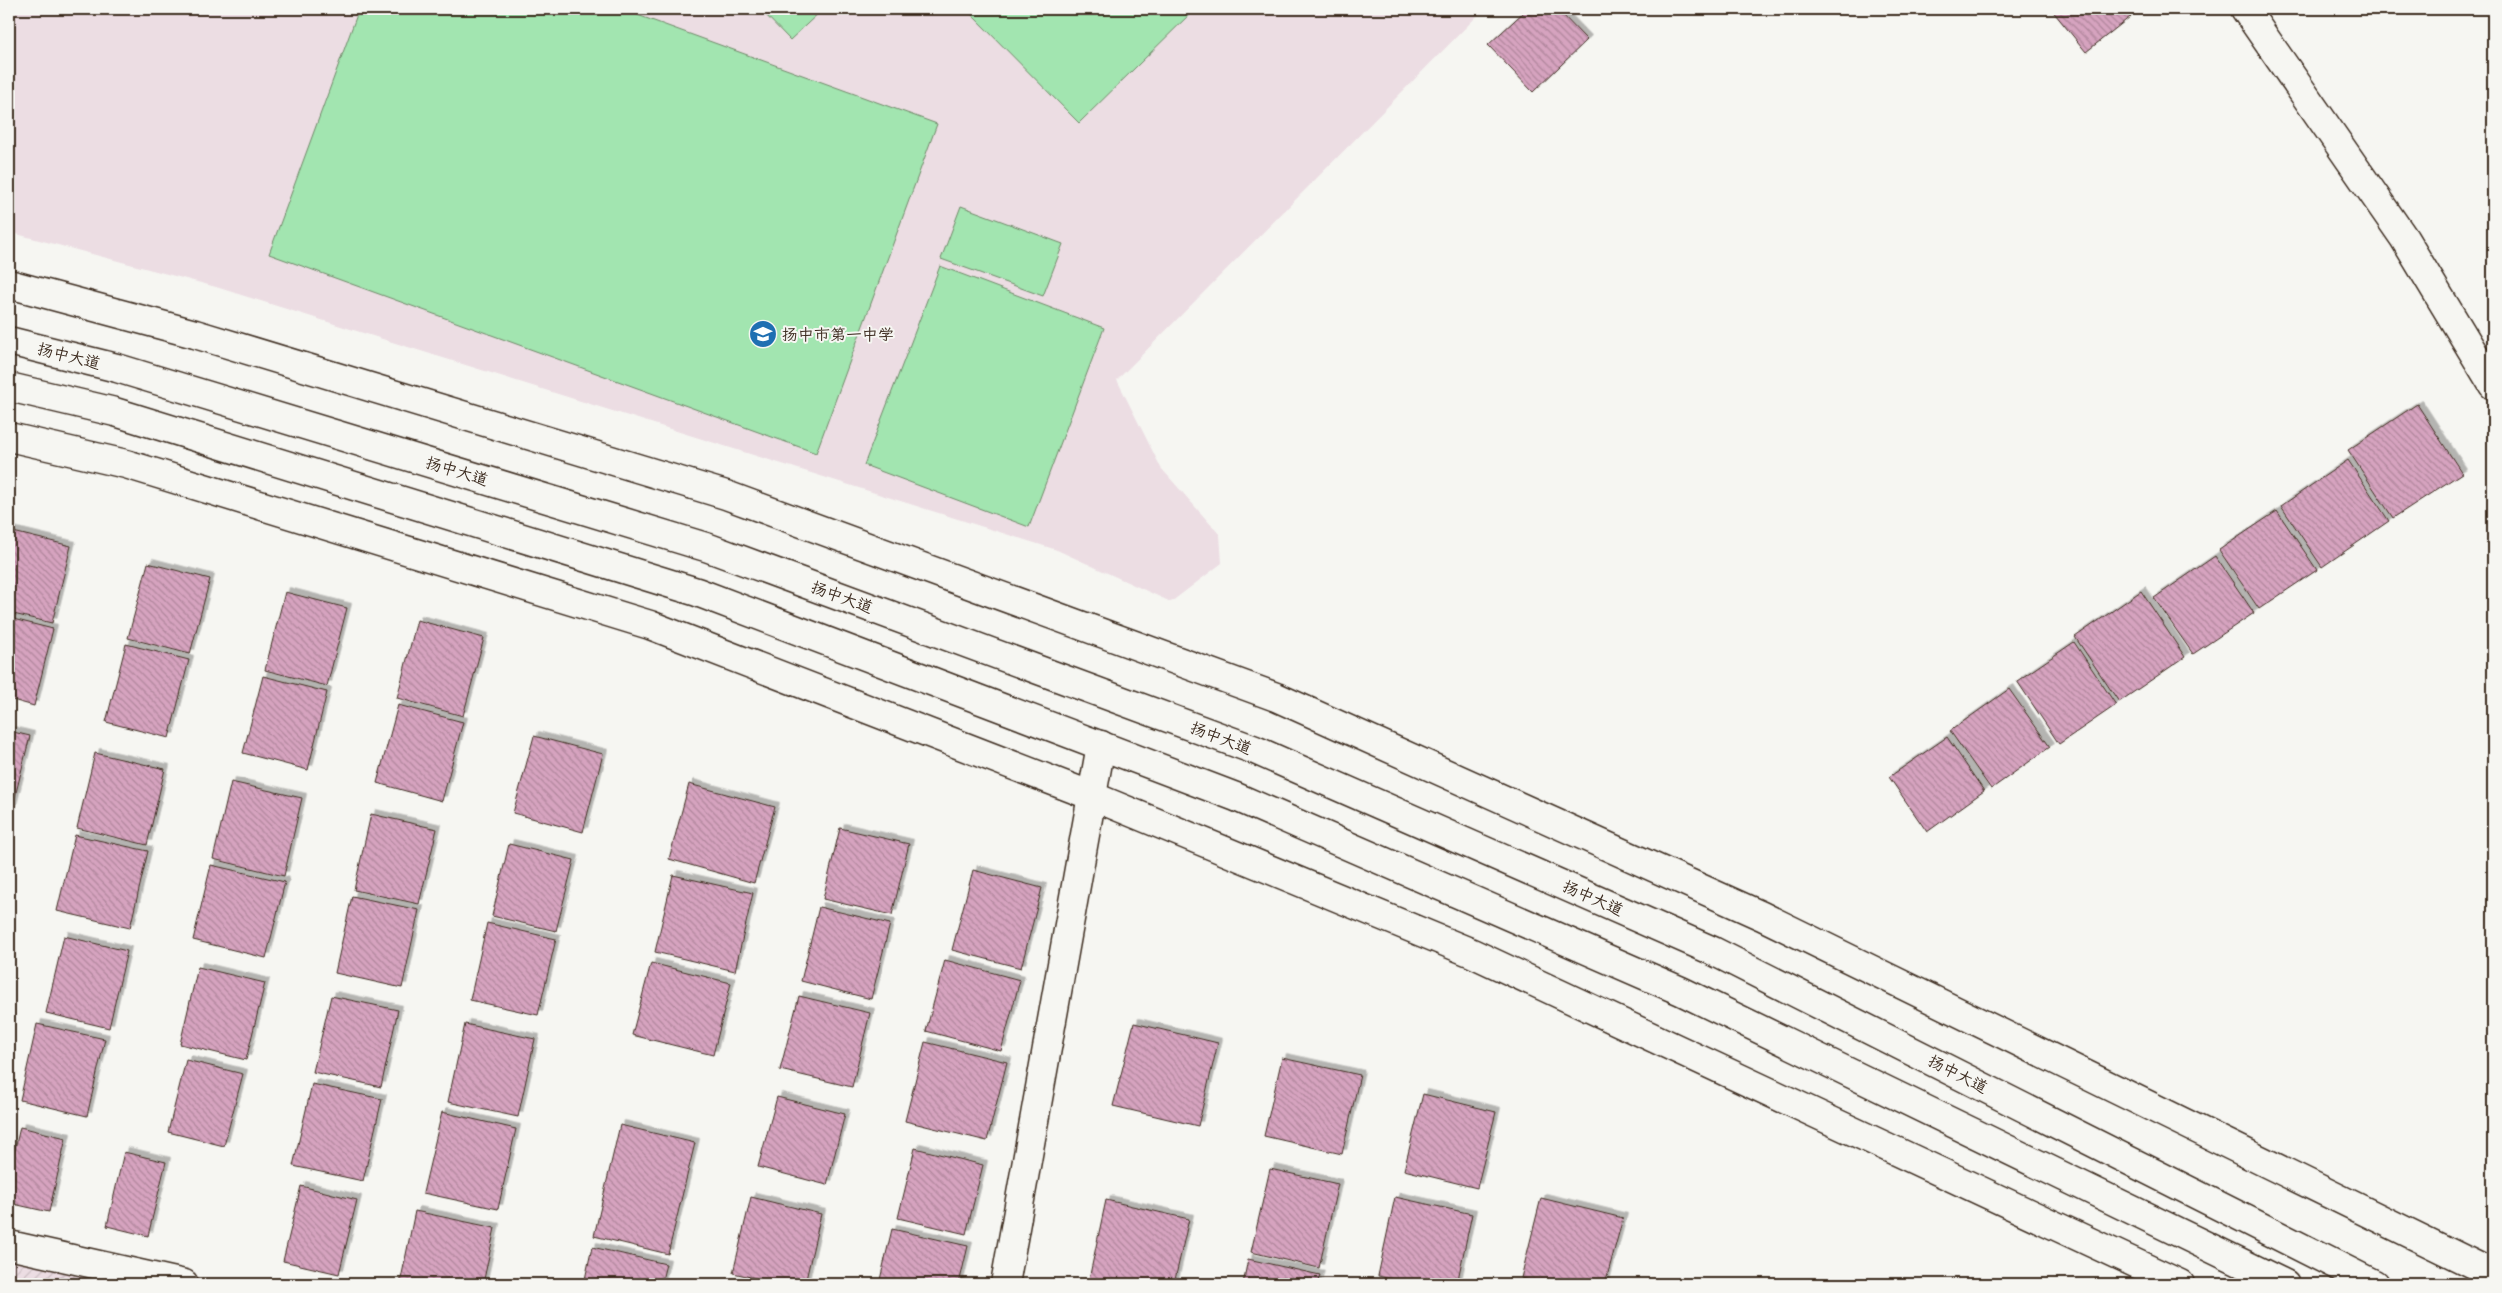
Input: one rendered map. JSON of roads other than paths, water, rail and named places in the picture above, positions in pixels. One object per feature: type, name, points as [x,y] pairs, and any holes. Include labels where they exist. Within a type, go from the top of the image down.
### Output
[{"type":"street","points":[[2245,9],[2404,238],[2493,385]]},
{"type":"street","points":[[9,284],[195,334],[726,495],[1276,698],[1762,916],[2493,1274]]},
{"type":"street","name":"扬中大道","points":[[9,341],[117,368],[709,548],[1254,750],[1713,951],[2374,1284]]},
{"type":"street","points":[[9,387],[115,412],[697,592],[1236,797],[1681,991],[2284,1284]]},
{"type":"street","points":[[9,437],[126,464],[650,625],[1092,796],[1472,953],[2180,1284]]},
{"type":"street","points":[[1005,1284],[1101,745]]},
{"type":"street","points":[[9,1244],[184,1284]]},
{"type":"place","name":"扬中市第一中学","points":[[763,334]]}]
